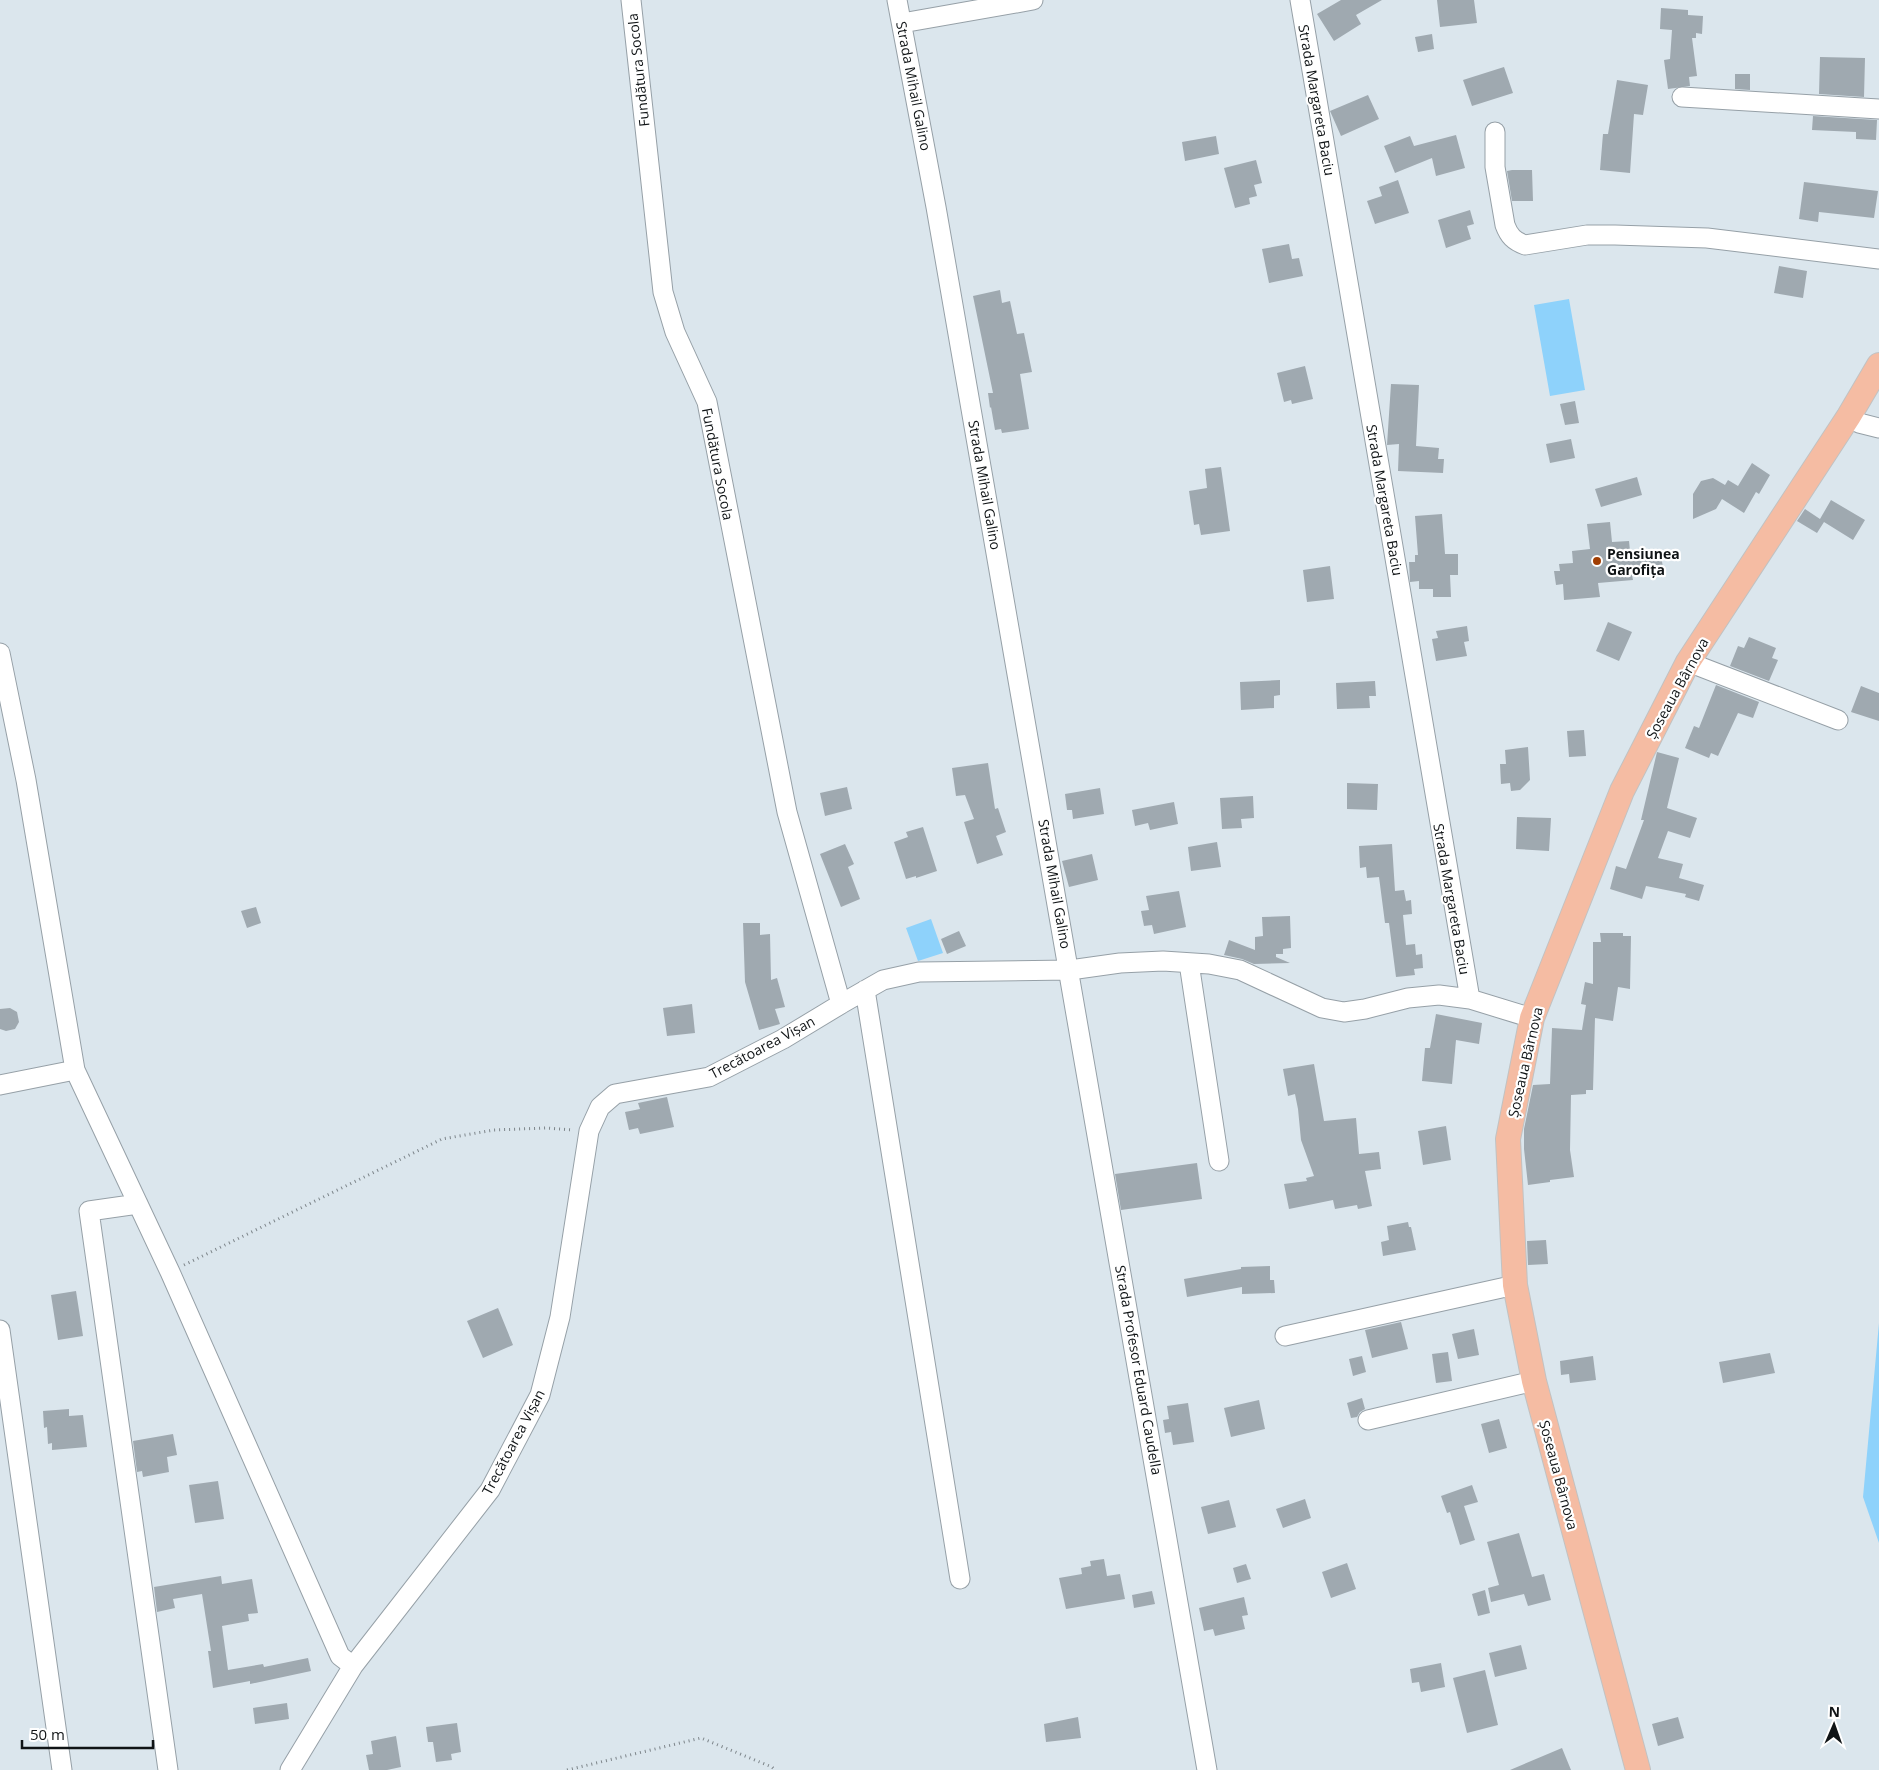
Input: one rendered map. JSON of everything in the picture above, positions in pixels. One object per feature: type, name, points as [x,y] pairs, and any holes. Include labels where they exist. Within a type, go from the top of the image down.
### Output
[{"type":"main road","name":"Șoseaua Bârnova","points":[[1638,1770],[1534,1381],[1515,1285],[1508,1139],[1532,1018],[1622,791],[1688,662],[1849,416],[1879,366]]},
{"type":"street","name":"Fundătura Socola","points":[[631,0],[663,292],[676,332],[707,402],[787,812],[841,1004]]},
{"type":"street","name":"Strada Mihail Galino","points":[[897,0],[936,207],[1070,970]]},
{"type":"street","points":[[902,23],[1033,0]]},
{"type":"street","name":"Strada Margareta Baciu","points":[[1300,0],[1470,999]]},
{"type":"street","points":[[1682,97],[1879,109]]},
{"type":"street","points":[[1495,132],[1495,167],[1505,225],[1508,234],[1516,242],[1525,245],[1587,235],[1615,234],[1707,238],[1879,259]]},
{"type":"street","points":[[1849,416],[1859,423],[1879,428]]},
{"type":"street","points":[[0,652],[26,780],[75,1070],[170,1272],[340,1656],[353,1666]]},
{"type":"street","points":[[1688,662],[1838,720]]},
{"type":"street","name":"Trecătoarea Vișan","points":[[290,1770],[353,1666],[490,1490],[540,1395],[560,1317],[589,1131],[600,1106],[615,1094],[710,1077],[783,1039],[883,980],[919,972],[1070,970],[1120,963],[1163,961],[1209,964],[1240,970],[1322,1008],[1344,1012],[1365,1009],[1408,998],[1439,995],[1470,999],[1532,1018]]},
{"type":"street","points":[[1188,963],[1219,1161]]},
{"type":"street","name":"Strada Profesor Eduard Caudella","points":[[1070,970],[1207,1770]]},
{"type":"street","points":[[865,990],[960,1578]]},
{"type":"street","points":[[0,1085],[75,1070]]},
{"type":"street","points":[[138,1204],[89,1211],[168,1770]]},
{"type":"street","points":[[1285,1336],[1515,1285]]},
{"type":"street","points":[[0,1330],[62,1770]]},
{"type":"street","points":[[1368,1420],[1534,1381]]},
{"type":"path","points":[[170,1272],[442,1138],[494,1130],[546,1128],[589,1131]]},
{"type":"path","points":[[567,1770],[700,1738],[775,1770]]},
{"type":"shaded area","points":[[1569,299],[1585,390],[1550,396],[1534,305]]},
{"type":"shaded area","points":[[931,919],[943,953],[918,961],[906,928]]},
{"type":"shaded area","points":[[1879,1323],[1879,1543],[1863,1497]]},
{"type":"building","points":[[1341,0],[1382,0],[1356,15],[1361,24],[1334,41],[1317,14]]},
{"type":"building","points":[[1437,0],[1474,0],[1477,23],[1440,27]]},
{"type":"building","points":[[1661,8],[1688,10],[1688,15],[1703,16],[1702,34],[1696,33],[1696,38],[1692,38],[1697,76],[1689,77],[1690,86],[1668,89],[1664,60],[1670,59],[1672,30],[1660,29]]},
{"type":"building","points":[[1432,34],[1434,49],[1418,52],[1415,37]]},
{"type":"building","points":[[1820,57],[1865,58],[1864,97],[1819,94]]},
{"type":"building","points":[[1504,67],[1513,93],[1472,106],[1463,80]]},
{"type":"building","points":[[1735,74],[1750,74],[1750,90],[1735,89]]},
{"type":"building","points":[[1617,80],[1648,85],[1643,115],[1634,114],[1630,173],[1600,170],[1603,134],[1608,134]]},
{"type":"building","points":[[1368,95],[1379,119],[1341,136],[1330,111]]},
{"type":"building","points":[[1813,116],[1877,120],[1876,140],[1856,139],[1856,132],[1812,130]]},
{"type":"building","points":[[1456,135],[1465,168],[1436,176],[1432,158],[1395,173],[1384,146],[1410,136],[1414,146]]},
{"type":"building","points":[[1216,136],[1219,154],[1185,161],[1182,142]]},
{"type":"building","points":[[1256,160],[1262,183],[1254,185],[1257,196],[1249,198],[1250,204],[1235,208],[1224,168]]},
{"type":"building","points":[[1532,170],[1533,201],[1512,201],[1507,171]]},
{"type":"building","points":[[1398,180],[1409,213],[1375,224],[1367,201],[1382,196],[1379,187]]},
{"type":"building","points":[[1804,182],[1878,191],[1874,218],[1819,212],[1818,222],[1799,219]]},
{"type":"building","points":[[1470,210],[1474,224],[1467,226],[1471,239],[1446,248],[1438,220]]},
{"type":"building","points":[[1289,244],[1292,259],[1299,258],[1303,276],[1269,283],[1262,249]]},
{"type":"building","points":[[1779,266],[1807,271],[1803,298],[1774,293]]},
{"type":"building","points":[[1000,290],[1002,303],[1010,301],[1017,334],[1024,333],[1032,372],[1020,374],[1029,429],[1002,433],[1001,429],[995,430],[990,408],[988,393],[993,393],[973,296]]},
{"type":"building","points":[[1305,366],[1313,399],[1292,404],[1291,400],[1284,402],[1277,373]]},
{"type":"building","points":[[1391,384],[1419,385],[1416,446],[1439,448],[1438,459],[1444,459],[1443,473],[1398,471],[1399,444],[1387,445]]},
{"type":"building","points":[[1575,401],[1579,423],[1565,425],[1560,404]]},
{"type":"building","points":[[1571,439],[1575,458],[1550,463],[1546,444]]},
{"type":"building","points":[[1752,463],[1770,475],[1759,494],[1756,492],[1744,513],[1722,499],[1716,509],[1693,519],[1693,494],[1701,481],[1713,478],[1725,485],[1728,480],[1738,486]]},
{"type":"building","points":[[1221,467],[1230,531],[1201,535],[1199,524],[1194,525],[1189,491],[1207,488],[1205,469]]},
{"type":"building","points":[[1637,477],[1642,495],[1601,507],[1595,489]]},
{"type":"building","points":[[1831,500],[1865,520],[1853,540],[1824,522],[1817,533],[1797,521],[1805,509],[1820,519]]},
{"type":"building","points":[[1442,514],[1445,554],[1458,554],[1458,575],[1450,575],[1451,597],[1433,597],[1433,589],[1419,589],[1419,581],[1410,582],[1409,562],[1415,562],[1415,555],[1418,555],[1415,516]]},
{"type":"building","points":[[1610,522],[1612,542],[1629,541],[1631,561],[1661,555],[1663,568],[1632,575],[1633,580],[1598,583],[1600,597],[1564,600],[1563,584],[1556,585],[1554,571],[1560,571],[1559,564],[1573,563],[1572,551],[1590,549],[1587,524]]},
{"type":"building","points":[[1330,566],[1334,599],[1307,602],[1303,570]]},
{"type":"building","points":[[1608,622],[1632,632],[1619,661],[1596,651]]},
{"type":"building","points":[[1467,626],[1469,641],[1464,642],[1467,656],[1436,661],[1432,639],[1438,638],[1436,631]]},
{"type":"building","points":[[1749,637],[1776,648],[1772,658],[1778,660],[1769,681],[1730,666],[1738,646],[1744,648]]},
{"type":"building","points":[[1280,680],[1280,695],[1274,696],[1274,708],[1241,710],[1240,682]]},
{"type":"building","points":[[1375,681],[1376,696],[1369,696],[1370,708],[1337,709],[1336,683]]},
{"type":"building","points":[[1716,685],[1759,702],[1753,718],[1738,713],[1718,756],[1711,753],[1709,758],[1685,748],[1694,726],[1699,728]]},
{"type":"building","points":[[1861,686],[1879,693],[1879,721],[1851,712]]},
{"type":"building","points":[[1584,730],[1586,756],[1569,757],[1567,731]]},
{"type":"building","points":[[1528,747],[1530,780],[1520,790],[1511,791],[1510,783],[1501,784],[1500,764],[1506,764],[1505,750]]},
{"type":"building","points":[[1657,752],[1679,758],[1667,808],[1697,818],[1690,838],[1668,831],[1658,858],[1683,864],[1679,878],[1704,885],[1699,901],[1685,897],[1686,894],[1646,886],[1642,899],[1610,889],[1616,866],[1626,869],[1644,820],[1641,820]]},
{"type":"building","points":[[988,763],[995,809],[998,808],[1006,832],[996,836],[1003,855],[977,864],[964,822],[974,819],[965,795],[956,796],[952,768]]},
{"type":"building","points":[[1347,783],[1378,784],[1377,810],[1347,809]]},
{"type":"building","points":[[847,787],[852,809],[825,816],[820,793]]},
{"type":"building","points":[[1100,788],[1104,814],[1073,819],[1072,810],[1067,810],[1065,794]]},
{"type":"building","points":[[1253,796],[1254,818],[1241,819],[1242,828],[1222,829],[1220,798]]},
{"type":"building","points":[[1174,802],[1178,824],[1150,830],[1148,823],[1135,826],[1132,810]]},
{"type":"building","points":[[1517,817],[1551,818],[1549,851],[1516,849]]},
{"type":"building","points":[[923,827],[937,871],[916,878],[916,876],[906,879],[894,842],[908,837],[906,832]]},
{"type":"building","points":[[1217,842],[1221,867],[1191,871],[1188,847]]},
{"type":"building","points":[[845,844],[854,864],[848,867],[860,899],[841,907],[820,854]]},
{"type":"building","points":[[1392,844],[1395,891],[1404,890],[1406,901],[1411,900],[1412,914],[1403,915],[1406,945],[1415,944],[1416,955],[1422,954],[1423,968],[1414,969],[1415,975],[1396,977],[1389,923],[1385,923],[1379,877],[1367,878],[1366,867],[1360,868],[1359,846]]},
{"type":"building","points":[[1092,854],[1098,880],[1069,887],[1062,861]]},
{"type":"building","points":[[1179,891],[1186,927],[1154,934],[1152,925],[1144,926],[1141,911],[1149,910],[1146,896]]},
{"type":"building","points":[[256,907],[261,923],[247,928],[241,911]]},
{"type":"building","points":[[1290,916],[1291,948],[1283,949],[1283,954],[1276,954],[1276,957],[1290,963],[1254,964],[1224,955],[1229,940],[1255,950],[1255,937],[1263,936],[1262,917]]},
{"type":"building","points":[[743,923],[760,923],[760,935],[770,934],[771,980],[777,978],[785,1007],[775,1009],[780,1024],[759,1030],[745,982]]},
{"type":"building","points":[[959,931],[966,946],[947,954],[941,939]]},
{"type":"building","points":[[1600,933],[1623,933],[1623,936],[1631,936],[1630,989],[1618,987],[1613,1021],[1595,1018],[1593,1090],[1586,1090],[1586,1094],[1571,1095],[1570,1150],[1574,1177],[1528,1185],[1524,1129],[1533,1085],[1550,1084],[1552,1028],[1582,1030],[1586,1005],[1581,1004],[1585,982],[1593,984],[1593,942],[1601,942]]},
{"type":"building","points":[[692,1004],[695,1033],[667,1036],[663,1008]]},
{"type":"building","points":[[10,1008],[17,1012],[19,1022],[15,1029],[6,1031],[0,1029],[0,1009]]},
{"type":"building","points":[[1436,1014],[1482,1023],[1479,1044],[1456,1040],[1452,1084],[1422,1081],[1425,1048],[1430,1048]]},
{"type":"building","points":[[1314,1064],[1324,1121],[1356,1118],[1359,1154],[1379,1152],[1381,1169],[1365,1171],[1372,1206],[1358,1209],[1357,1205],[1335,1209],[1333,1200],[1289,1209],[1284,1184],[1307,1181],[1306,1178],[1314,1176],[1301,1140],[1295,1094],[1288,1096],[1283,1069]]},
{"type":"building","points":[[667,1097],[674,1127],[640,1134],[638,1128],[629,1130],[625,1112],[640,1109],[638,1103]]},
{"type":"building","points":[[1446,1126],[1451,1160],[1423,1165],[1418,1131]]},
{"type":"building","points":[[1197,1163],[1202,1199],[1121,1210],[1115,1174]]},
{"type":"building","points":[[1408,1222],[1409,1227],[1411,1227],[1416,1250],[1383,1256],[1381,1242],[1389,1240],[1387,1226]]},
{"type":"building","points":[[1546,1240],[1548,1264],[1528,1265],[1527,1241]]},
{"type":"building","points":[[1270,1266],[1270,1280],[1274,1280],[1275,1293],[1242,1294],[1242,1287],[1187,1297],[1184,1279],[1241,1269],[1241,1267]]},
{"type":"building","points":[[76,1291],[83,1336],[58,1340],[51,1295]]},
{"type":"building","points":[[498,1308],[513,1345],[483,1358],[467,1321]]},
{"type":"building","points":[[1401,1322],[1408,1349],[1372,1358],[1365,1330]]},
{"type":"building","points":[[1474,1329],[1479,1355],[1458,1359],[1452,1334]]},
{"type":"building","points":[[1448,1352],[1452,1381],[1436,1383],[1432,1354]]},
{"type":"building","points":[[1770,1353],[1775,1373],[1723,1383],[1719,1362]]},
{"type":"building","points":[[1362,1356],[1366,1372],[1353,1376],[1349,1359]]},
{"type":"building","points":[[1593,1356],[1596,1380],[1570,1383],[1569,1374],[1561,1375],[1560,1361]]},
{"type":"building","points":[[1362,1398],[1365,1409],[1357,1417],[1351,1418],[1347,1403]]},
{"type":"building","points":[[1259,1400],[1265,1429],[1231,1437],[1224,1408]]},
{"type":"building","points":[[1188,1403],[1194,1442],[1173,1445],[1171,1432],[1165,1433],[1163,1420],[1169,1419],[1167,1406]]},
{"type":"building","points":[[69,1409],[69,1416],[83,1415],[87,1447],[52,1450],[52,1443],[48,1444],[47,1427],[44,1428],[43,1411]]},
{"type":"building","points":[[1499,1419],[1507,1448],[1489,1453],[1481,1424]]},
{"type":"building","points":[[173,1434],[177,1455],[167,1457],[169,1472],[143,1477],[142,1471],[137,1472],[133,1441]]},
{"type":"building","points":[[218,1481],[224,1519],[195,1523],[189,1485]]},
{"type":"building","points":[[1472,1485],[1478,1502],[1464,1506],[1475,1540],[1460,1545],[1450,1512],[1447,1513],[1441,1496]]},
{"type":"building","points":[[1305,1499],[1311,1518],[1283,1528],[1276,1509]]},
{"type":"building","points":[[1229,1500],[1236,1527],[1208,1534],[1201,1507]]},
{"type":"building","points":[[1519,1533],[1532,1577],[1544,1574],[1551,1600],[1528,1606],[1524,1594],[1491,1602],[1488,1588],[1499,1585],[1487,1542]]},
{"type":"building","points":[[1104,1559],[1107,1576],[1120,1574],[1125,1599],[1066,1609],[1059,1578],[1082,1574],[1081,1568],[1091,1566],[1090,1561]]},
{"type":"building","points":[[1347,1563],[1356,1589],[1331,1598],[1322,1572]]},
{"type":"building","points":[[1246,1564],[1251,1579],[1237,1583],[1233,1568]]},
{"type":"building","points":[[221,1576],[222,1584],[252,1579],[258,1613],[248,1614],[249,1621],[222,1626],[228,1670],[263,1664],[264,1667],[308,1658],[311,1671],[250,1684],[250,1681],[213,1688],[208,1651],[211,1651],[202,1594],[173,1599],[175,1608],[157,1612],[154,1587]]},
{"type":"building","points":[[1485,1590],[1490,1613],[1478,1616],[1472,1594]]},
{"type":"building","points":[[1152,1591],[1155,1604],[1134,1608],[1132,1595]]},
{"type":"building","points":[[1244,1597],[1248,1615],[1242,1616],[1245,1629],[1215,1636],[1213,1629],[1204,1631],[1199,1608]]},
{"type":"building","points":[[1521,1645],[1527,1669],[1495,1677],[1489,1653]]},
{"type":"building","points":[[1441,1663],[1445,1687],[1421,1692],[1419,1682],[1412,1683],[1410,1669]]},
{"type":"building","points":[[1485,1670],[1498,1725],[1467,1733],[1453,1678]]},
{"type":"building","points":[[287,1703],[289,1719],[255,1724],[253,1708]]},
{"type":"building","points":[[1078,1717],[1081,1738],[1046,1742],[1044,1724]]},
{"type":"building","points":[[1678,1717],[1684,1738],[1658,1746],[1652,1724]]},
{"type":"building","points":[[457,1723],[461,1752],[451,1754],[452,1760],[436,1762],[433,1742],[428,1742],[426,1727]]},
{"type":"building","points":[[396,1736],[401,1767],[387,1770],[369,1770],[366,1755],[373,1754],[371,1741]]},
{"type":"building","points":[[1562,1748],[1571,1770],[1510,1770]]},
{"type":"place","name":"Pensiunea Garofița","points":[[1597,561]]}]
